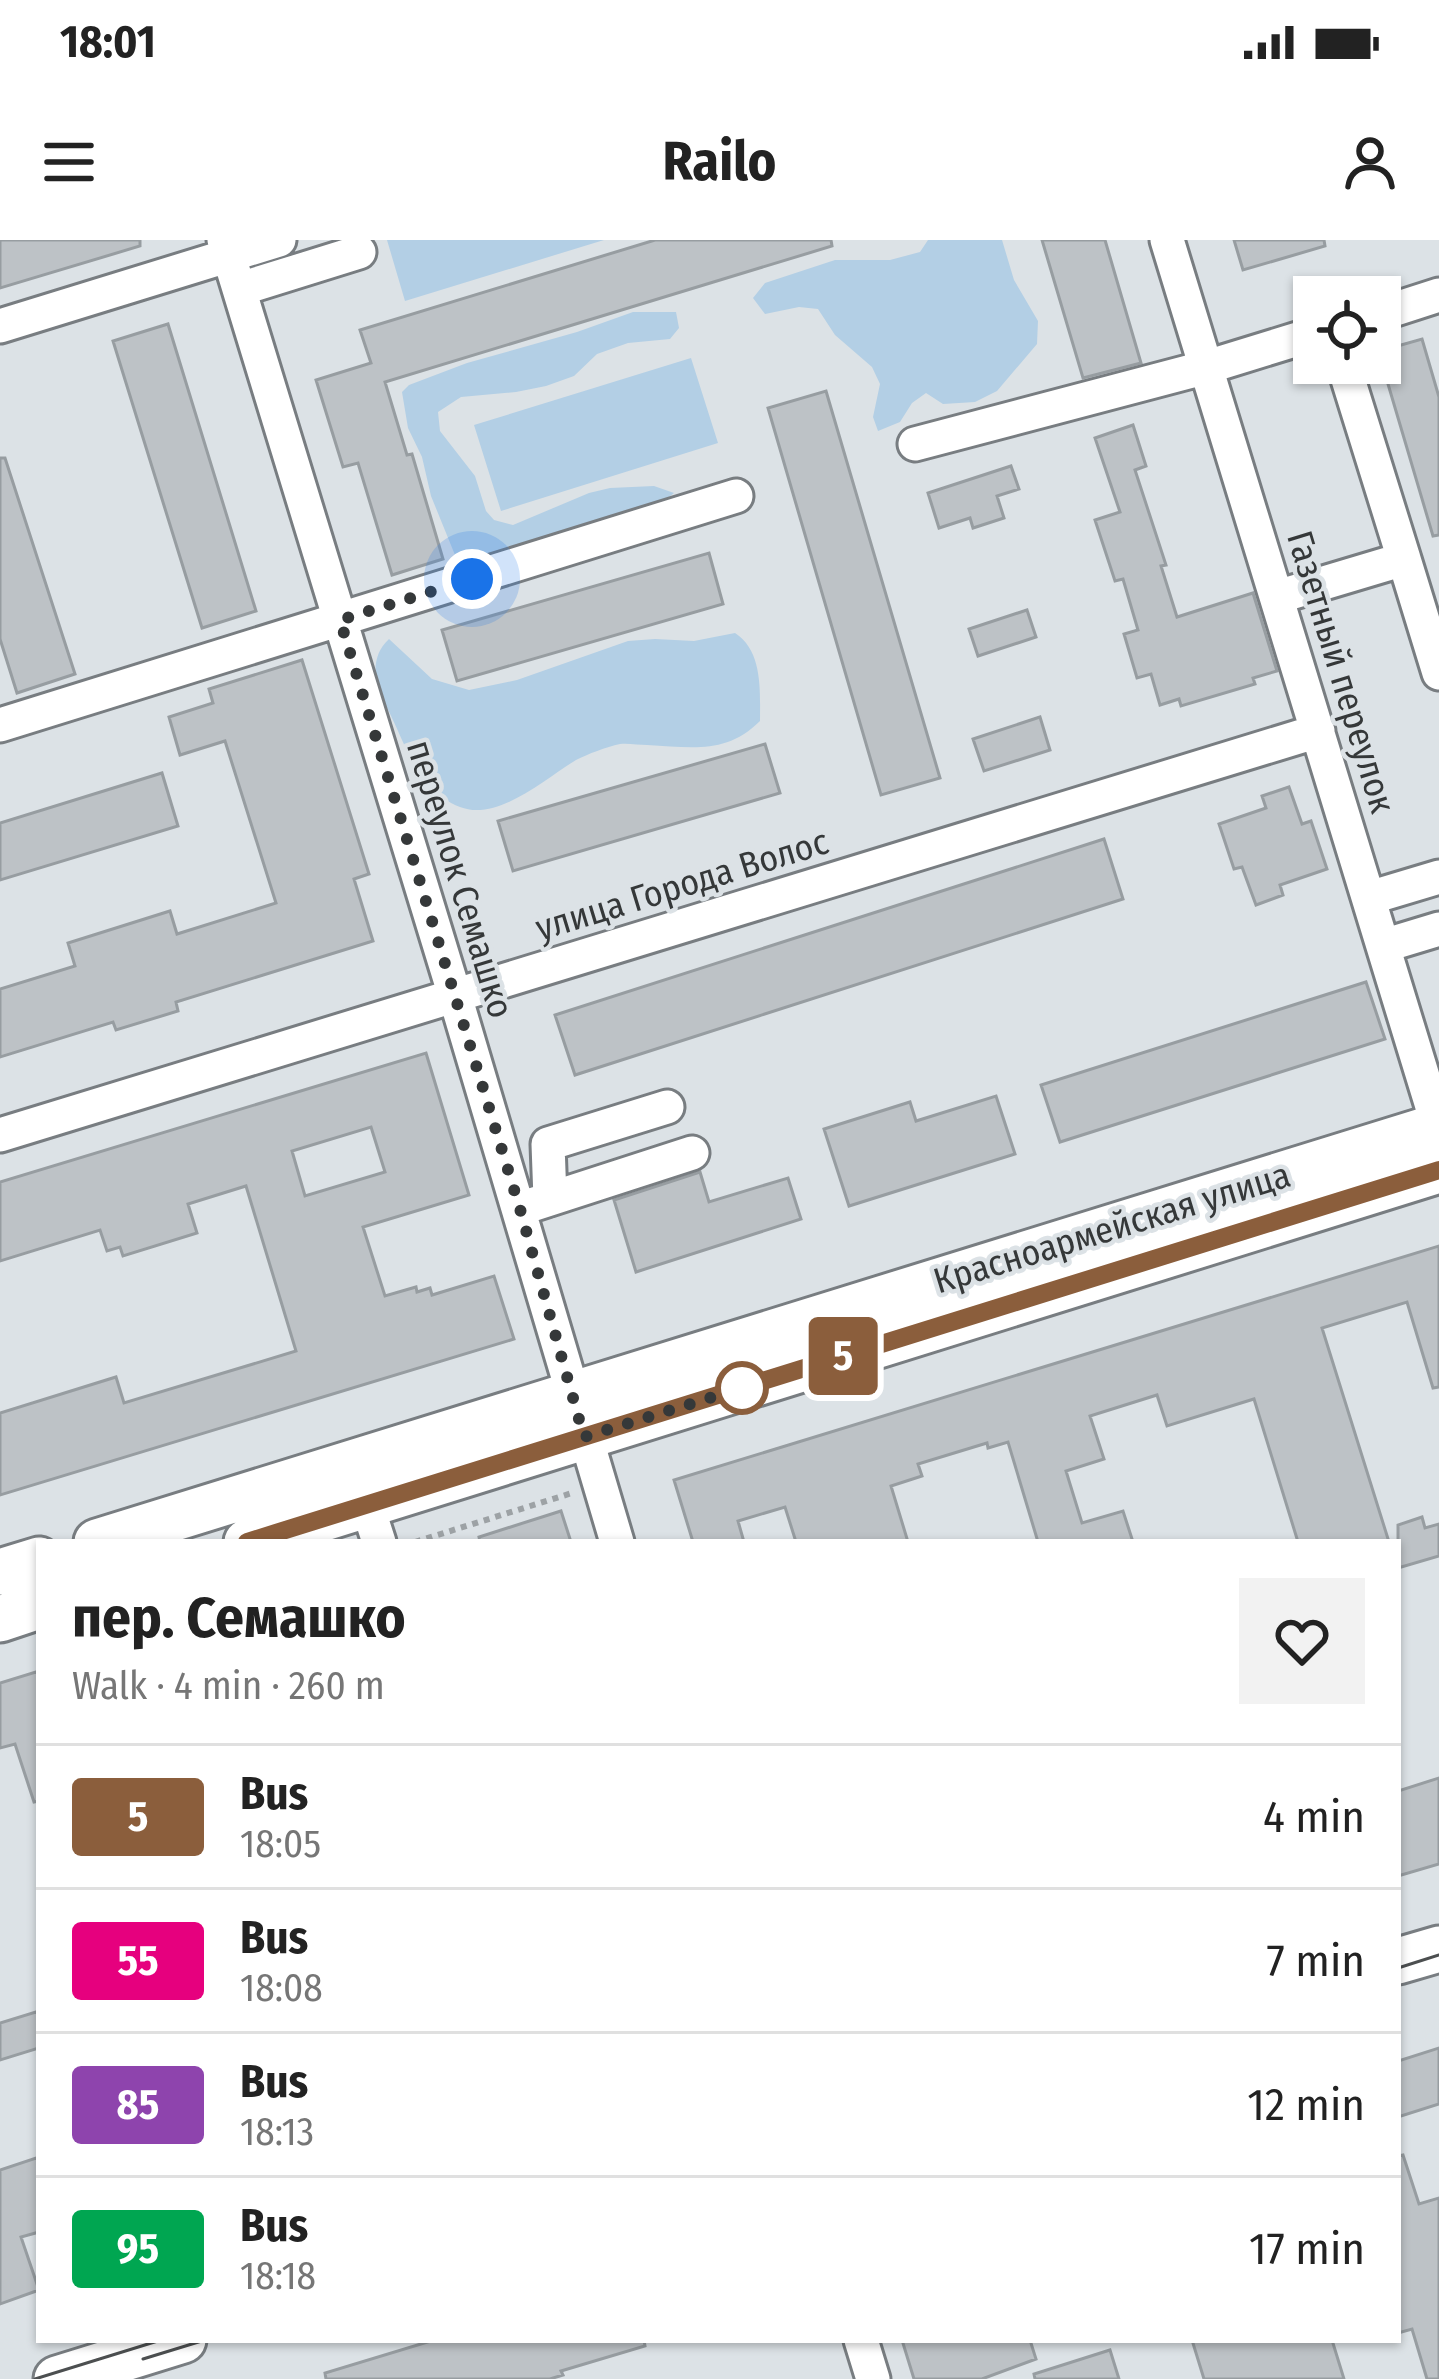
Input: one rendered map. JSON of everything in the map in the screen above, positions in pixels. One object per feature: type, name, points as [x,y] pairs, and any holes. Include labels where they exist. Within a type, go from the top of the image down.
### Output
[{"type":"main road","name":"Красноармейская улица","points":[[267,1539],[373,1523],[578,1416],[1439,1126]]},
{"type":"main road","name":"Красноармейская улица","points":[[108,1539],[578,1416],[1439,1170]]},
{"type":"main road","points":[[0,1572],[36,1561]]},
{"type":"main road","points":[[0,1618],[36,1607]]},
{"type":"main road","points":[[1401,1960],[1439,1948]]},
{"type":"main road","points":[[57,2379],[173,2343]]},
{"type":"street","points":[[0,326],[227,248],[279,240]]},
{"type":"street","name":"Газетный переулок","points":[[1167,240],[1439,1126]]},
{"type":"street","name":"переулок Семашко","points":[[227,248],[455,996],[535,1204],[578,1416],[616,1539]]},
{"type":"street","points":[[240,289],[359,252]]},
{"type":"street","points":[[1401,308],[1439,296]]},
{"type":"street","points":[[915,445],[1293,340]]},
{"type":"street","points":[[1349,384],[1439,673]]},
{"type":"street","points":[[0,725],[736,496]]},
{"type":"street","points":[[1277,597],[1404,559]]},
{"type":"street","name":"улица Города Волос","points":[[0,1135],[1318,730]]},
{"type":"street","points":[[1369,898],[1439,877]]},
{"type":"street","points":[[1383,946],[1439,929]]},
{"type":"street","points":[[535,1204],[548,1144],[667,1107]]},
{"type":"street","points":[[535,1204],[692,1153]]},
{"type":"street","points":[[862,2343],[873,2379]]},
{"type":"path","points":[[425,1539],[599,1484]]},
{"type":"shaded area","points":[[387,240],[604,240],[405,301]]},
{"type":"shaded area","points":[[928,240],[1002,240],[1014,280],[1038,321],[1037,344],[997,391],[975,402],[943,404],[926,393],[912,403],[900,422],[878,431],[873,417],[880,384],[872,367],[835,335],[818,309],[799,307],[765,314],[753,298],[765,283],[835,260],[890,260],[920,252]]},
{"type":"shaded area","points":[[633,312],[676,312],[679,328],[670,339],[628,343],[597,354],[574,376],[546,386],[461,397],[438,412],[440,431],[475,476],[486,511],[494,520],[513,525],[610,488],[654,486],[674,493],[658,506],[472,568],[455,555],[431,496],[422,457],[408,428],[402,392],[467,363]]},
{"type":"shaded area","points":[[691,358],[718,443],[501,511],[474,425]]},
{"type":"shaded area","points":[[735,633],[751,650],[758,672],[760,721],[747,732],[707,746],[609,747],[576,760],[521,796],[490,809],[460,807],[432,789],[407,750],[376,680],[378,654],[389,639],[432,679],[469,690],[517,680],[628,641],[694,641]]},
{"type":"building","points":[[0,240],[140,240],[140,246],[0,288]]},
{"type":"building","points":[[655,240],[831,240],[832,246],[385,382],[443,559],[392,575],[358,463],[343,467],[316,380],[371,363],[360,330]]},
{"type":"building","points":[[1042,240],[1105,240],[1141,363],[1083,378]]},
{"type":"building","points":[[1234,240],[1324,240],[1325,246],[1243,270]]},
{"type":"building","points":[[168,324],[256,611],[202,628],[113,341]]},
{"type":"building","points":[[1422,339],[1439,397],[1439,535],[1433,536],[1388,384],[1401,384],[1401,345]]},
{"type":"building","points":[[826,391],[940,778],[881,795],[768,408]]},
{"type":"building","points":[[1133,425],[1146,466],[1135,470],[1166,565],[1161,566],[1177,617],[1253,593],[1277,671],[1253,678],[1255,684],[1181,706],[1179,699],[1160,705],[1151,674],[1137,678],[1124,634],[1138,630],[1123,579],[1115,581],[1095,520],[1120,512],[1095,438]]},
{"type":"building","points":[[0,458],[5,458],[75,674],[17,693],[0,639]]},
{"type":"building","points":[[1011,466],[1019,489],[997,496],[1004,518],[973,528],[970,518],[939,528],[928,493]]},
{"type":"building","points":[[709,553],[723,604],[457,681],[442,630]]},
{"type":"building","points":[[1027,610],[1036,637],[978,656],[969,629]]},
{"type":"building","points":[[302,660],[369,874],[354,879],[373,941],[176,1002],[178,1011],[116,1030],[113,1022],[0,1057],[0,989],[75,966],[68,943],[170,911],[177,934],[276,903],[225,741],[180,755],[169,717],[213,703],[209,689]]},
{"type":"building","points":[[1040,717],[1050,750],[984,771],[973,739]]},
{"type":"building","points":[[765,744],[780,793],[513,871],[498,821]]},
{"type":"building","points":[[162,773],[178,826],[0,880],[0,823]]},
{"type":"building","points":[[1289,787],[1302,824],[1311,821],[1327,869],[1280,885],[1283,895],[1256,905],[1242,867],[1234,869],[1219,824],[1266,808],[1262,796]]},
{"type":"building","points":[[1104,839],[1123,899],[575,1075],[555,1015]]},
{"type":"building","points":[[1366,982],[1385,1039],[1060,1142],[1041,1085]]},
{"type":"building","points":[[426,1053],[469,1195],[363,1227],[385,1296],[416,1287],[417,1292],[430,1288],[432,1295],[494,1276],[514,1339],[0,1495],[0,1413],[116,1377],[124,1403],[296,1351],[246,1186],[188,1204],[197,1233],[123,1256],[120,1247],[107,1251],[100,1230],[0,1261],[0,1182]],"holes":[[[371,1127],[385,1172],[305,1196],[292,1151]]]},
{"type":"building","points":[[996,1096],[1015,1154],[849,1206],[824,1129],[910,1102],[916,1121]]},
{"type":"building","points":[[700,1172],[709,1202],[788,1178],[801,1219],[636,1272],[614,1200]]},
{"type":"building","points":[[1439,1246],[1439,1387],[1433,1388],[1407,1302],[1322,1328],[1388,1539],[1297,1539],[1254,1399],[1167,1426],[1157,1395],[1090,1416],[1104,1459],[1066,1471],[1082,1523],[1123,1511],[1132,1539],[1037,1539],[1008,1442],[988,1448],[987,1443],[918,1464],[922,1476],[891,1486],[907,1539],[795,1539],[785,1507],[738,1521],[743,1539],[692,1539],[674,1480]]},
{"type":"building","points":[[561,1511],[570,1539],[479,1539]]},
{"type":"building","points":[[1422,1517],[1425,1528],[1439,1524],[1439,1556],[1401,1567],[1398,1525]]},
{"type":"building","points":[[36,1672],[36,1802],[15,1744],[0,1748],[0,1683]]},
{"type":"building","points":[[1439,1778],[1439,1864],[1401,1875],[1401,1790]]},
{"type":"building","points":[[36,2012],[36,2049],[0,2060],[0,2023]]},
{"type":"building","points":[[1439,2048],[1439,2104],[1401,2116],[1401,2060]]},
{"type":"building","points":[[1401,2155],[1419,2204],[1439,2198],[1439,2379],[1427,2379],[1412,2329],[1401,2332]]},
{"type":"building","points":[[36,2158],[36,2233],[21,2237],[36,2291],[0,2304],[0,2170]]},
{"type":"building","points":[[424,2343],[645,2346],[561,2371],[563,2375],[550,2379],[326,2379],[325,2373]]},
{"type":"building","points":[[903,2343],[1031,2343],[1036,2359],[982,2379],[914,2379]]},
{"type":"building","points":[[1193,2343],[1333,2343],[1344,2379],[1204,2379]]},
{"type":"building","points":[[1110,2350],[1119,2379],[1035,2379],[1034,2374]]},
{"type":"tram line","points":[[1401,1967],[1439,1955]]},
{"type":"tram line","points":[[35,2379],[151,2343]]},
{"type":"tram line","points":[[143,2359],[195,2343]]},
{"type":"bus line","name":"5","points":[[257,1539],[1439,1170]]},
{"type":"route","points":[[472,579],[340,620],[520,1209],[584,1437],[742,1388]]}]
